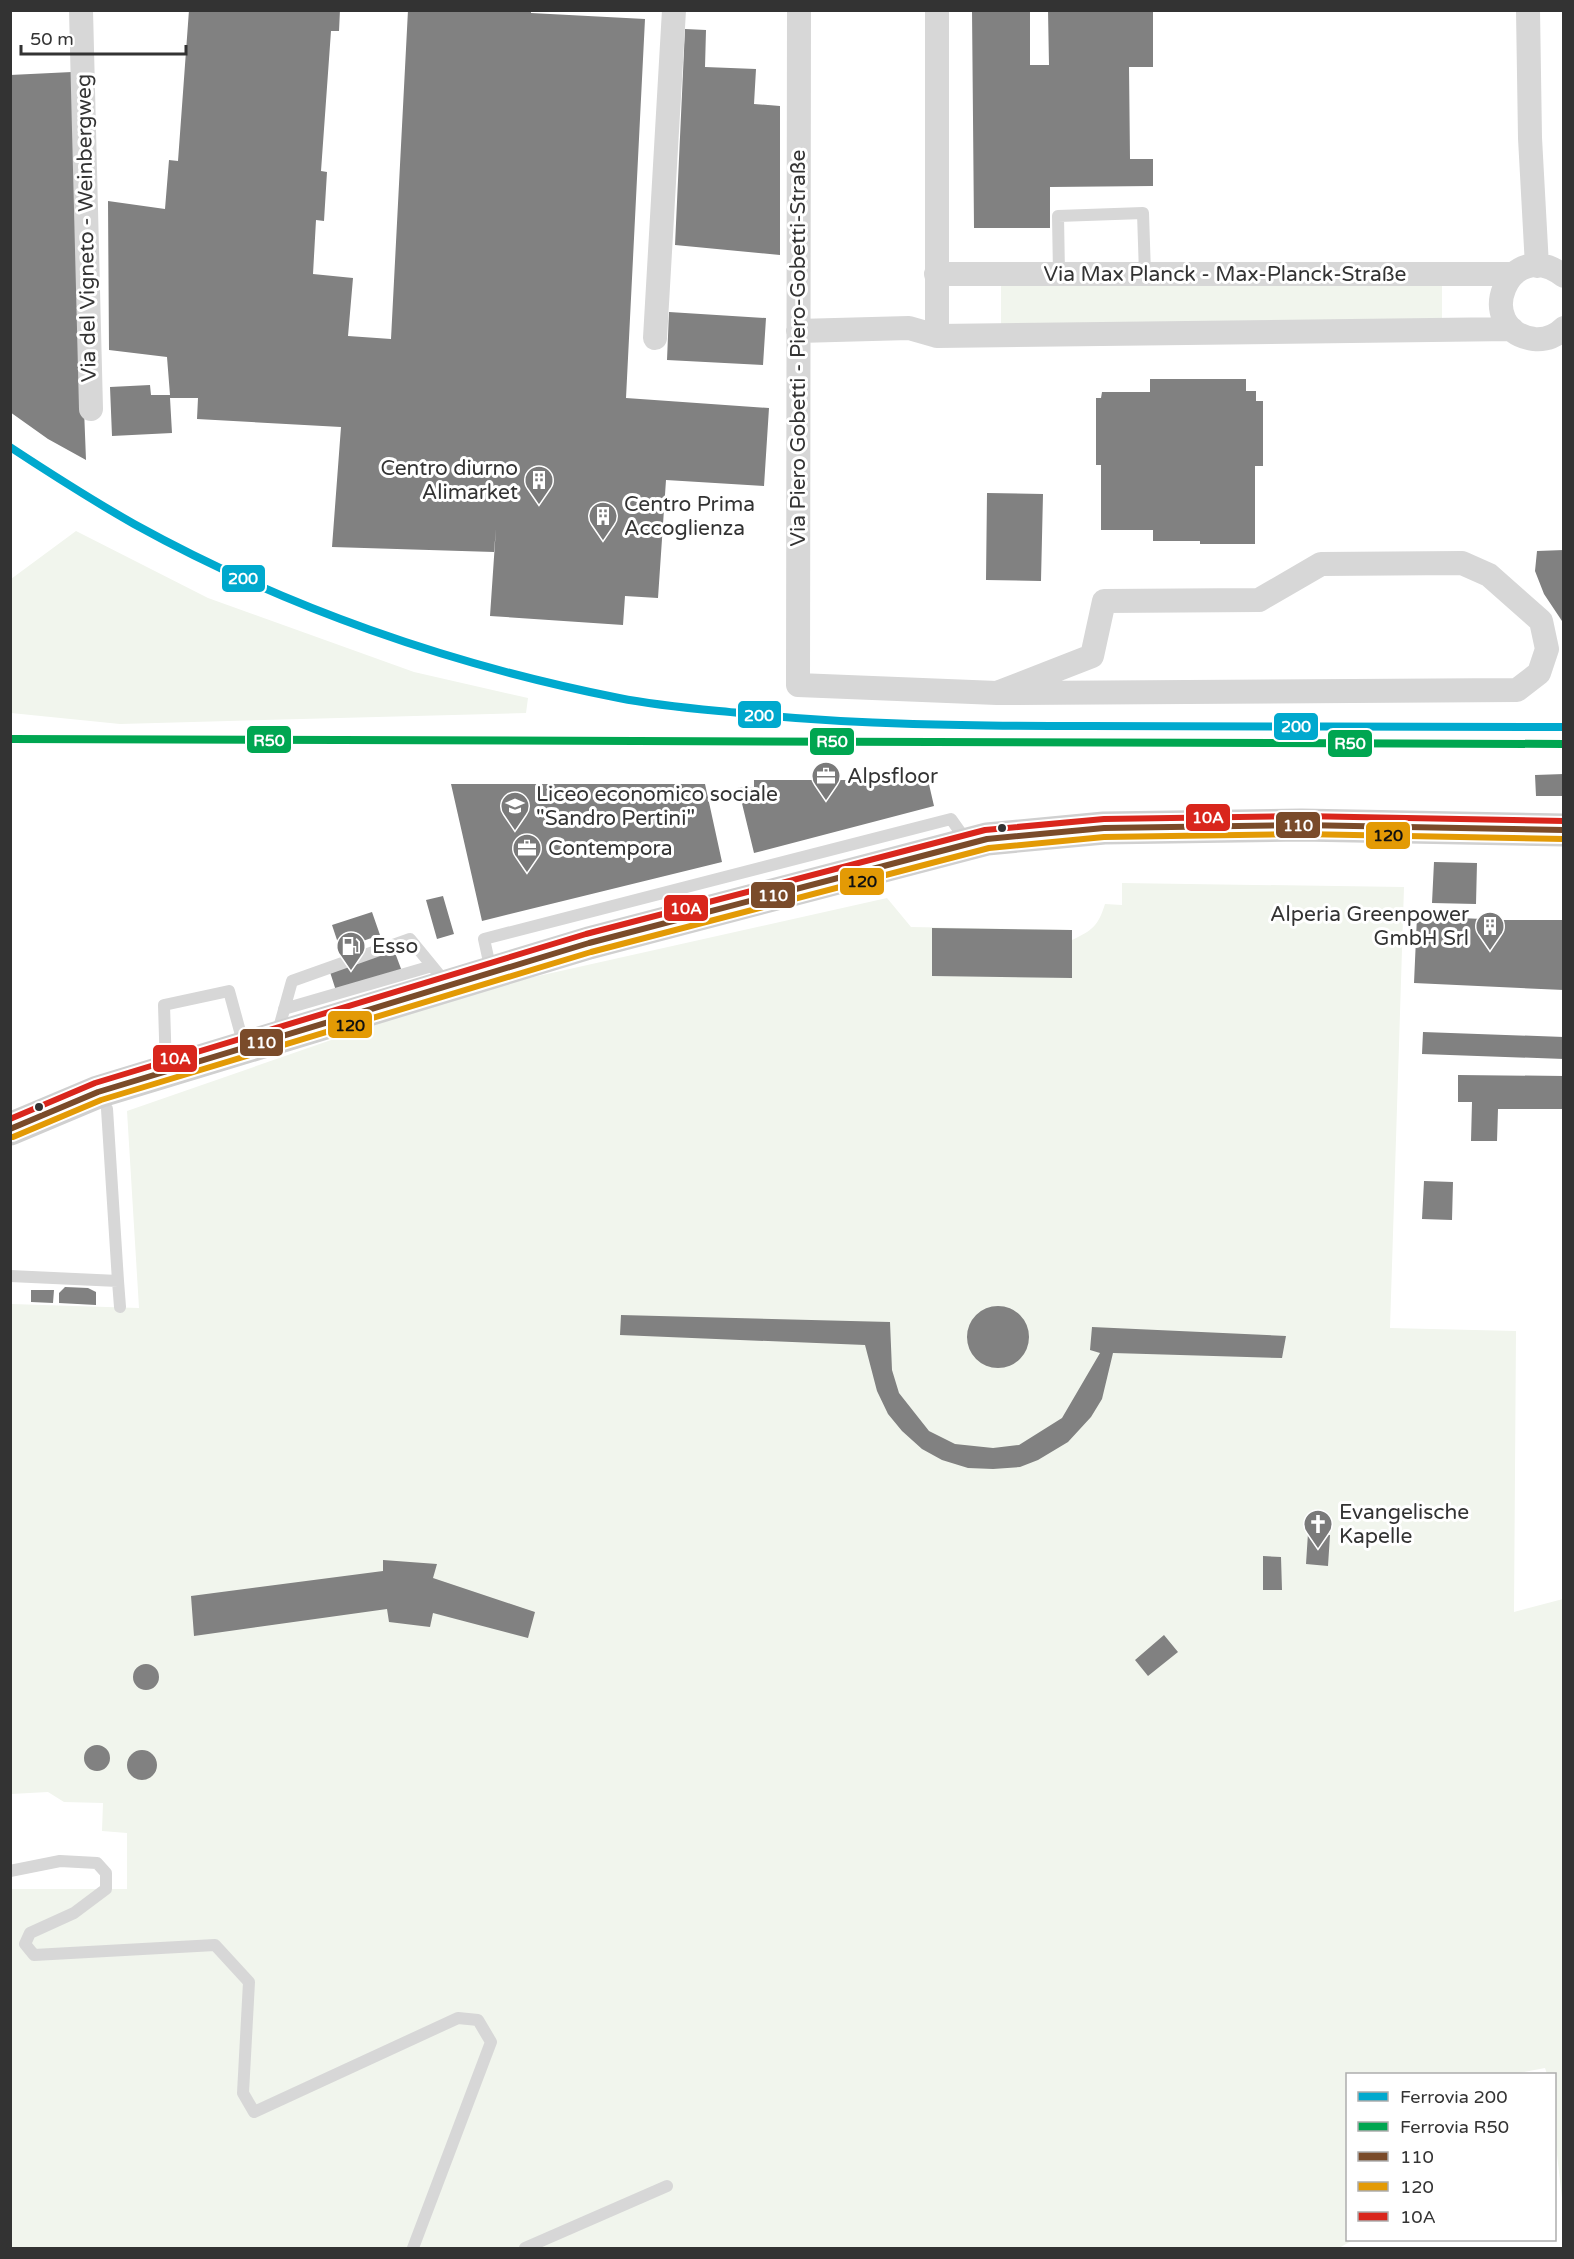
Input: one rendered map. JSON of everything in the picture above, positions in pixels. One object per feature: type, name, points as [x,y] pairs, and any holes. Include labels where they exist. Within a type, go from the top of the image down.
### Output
[{"type":"street","name":"Via del Vigneto - Weinbergweg","points":[[81,10],[91,409]]},
{"type":"street","points":[[655,338],[674,10]]},
{"type":"street","name":"Via Piero Gobetti - Piero-Gobetti-Straße","points":[[799,10],[798,685],[997,693]]},
{"type":"street","points":[[937,10],[937,336]]},
{"type":"street","points":[[1528,10],[1530,138],[1516,275],[1500,301],[1501,312],[1512,328],[1526,338],[1538,340],[1550,338],[1562,330]]},
{"type":"street","points":[[1516,275],[1555,270],[1563,276]]},
{"type":"street","name":"Via Max Planck - Max-Planck-Straße","points":[[936,274],[1516,275]]},
{"type":"street","points":[[798,331],[909,328],[937,336],[1512,328]]},
{"type":"street","points":[[1462,563],[1489,576],[1540,621],[1547,649],[1539,673],[1517,690],[997,693],[1092,656],[1104,601],[1259,600],[1321,564],[1462,563]]},
{"type":"street","points":[[10,1129],[98,1092],[244,1047],[280,1023],[440,976],[491,973],[589,943],[741,888],[987,839],[1104,828],[1301,825],[1563,830]]},
{"type":"lane","points":[[1059,274],[1058,216],[1143,213],[1144,274]]},
{"type":"lane","points":[[280,1023],[292,981],[410,939],[440,976]]},
{"type":"lane","points":[[166,1071],[164,1005],[229,991],[244,1047]]},
{"type":"lane","points":[[107,1109],[120,1307]]},
{"type":"lane","points":[[10,1276],[118,1281]]},
{"type":"lane","points":[[10,1871],[60,1861],[97,1863],[106,1873],[106,1888],[74,1912],[30,1933],[25,1944],[34,1956],[215,1945],[249,1982],[243,2093],[254,2112],[458,2018],[478,2020],[491,2042],[413,2248]]},
{"type":"lane","points":[[525,2248],[667,2186]]},
{"type":"shaded area","points":[[1001,280],[1442,280],[1442,324],[1001,325]]},
{"type":"shaded area","points":[[76,531],[208,598],[414,672],[528,698],[526,713],[120,724],[11,713],[11,579]]},
{"type":"shaded area","points":[[1122,883],[1404,887],[1390,1328],[1516,1331],[1514,1612],[1563,1599],[1563,2207],[1556,2146],[1556,2073],[1547,2073],[1545,2068],[1519,2073],[1346,2073],[1346,2241],[1351,2241],[1339,2248],[11,2248],[11,1889],[127,1889],[127,1833],[102,1831],[103,1803],[64,1802],[48,1792],[11,1794],[11,1304],[139,1308],[127,1111],[475,990],[887,898],[911,927],[1072,930],[1072,940],[1094,926],[1105,904],[1122,905]]},
{"type":"building","points":[[189,10],[340,10],[339,31],[331,31],[321,171],[327,172],[324,221],[316,220],[313,274],[353,278],[348,336],[391,339],[408,10],[531,10],[531,13],[645,19],[626,398],[769,408],[764,486],[666,480],[658,598],[625,596],[623,625],[490,616],[496,528],[494,552],[332,547],[341,427],[197,419],[198,398],[170,398],[172,433],[112,436],[110,387],[150,385],[151,395],[170,395],[167,357],[109,350],[108,201],[165,209],[169,160],[178,161]]},
{"type":"building","points":[[972,10],[1030,10],[1030,65],[1049,65],[1048,10],[1153,10],[1153,67],[1129,67],[1130,159],[1153,159],[1153,186],[1050,187],[1050,228],[974,228]]},
{"type":"building","points":[[685,29],[706,30],[705,67],[756,69],[754,104],[780,106],[780,255],[675,245]]},
{"type":"building","points":[[72,72],[86,460],[48,439],[10,412],[10,75]]},
{"type":"building","points":[[669,312],[766,318],[763,365],[667,360]]},
{"type":"building","points":[[1150,379],[1246,379],[1246,391],[1256,391],[1256,401],[1263,401],[1263,466],[1255,466],[1255,544],[1153,541],[1153,530],[1101,530],[1101,465],[1096,465],[1096,398],[1101,398],[1102,392],[1150,392]]},
{"type":"building","points":[[987,493],[1043,494],[1041,581],[986,580]]},
{"type":"building","points":[[1564,550],[1564,624],[1544,594],[1535,571],[1537,551]]},
{"type":"building","points":[[1564,774],[1564,796],[1536,796],[1535,775]]},
{"type":"building","points":[[754,780],[928,780],[934,806],[754,853],[738,787],[754,788]]},
{"type":"building","points":[[451,784],[705,784],[722,862],[482,921]]},
{"type":"building","points":[[1434,862],[1477,863],[1476,904],[1432,903]]},
{"type":"building","points":[[443,896],[454,934],[437,939],[426,900]]},
{"type":"building","points":[[372,912],[380,935],[340,949],[332,925]]},
{"type":"building","name":"Alperia Greenpower GmbH Srl","points":[[1417,916],[1564,920],[1564,990],[1414,983]]},
{"type":"building","points":[[932,928],[1072,930],[1072,978],[932,976]]},
{"type":"building","points":[[394,950],[403,974],[338,997],[330,972]]},
{"type":"building","points":[[1423,1032],[1564,1037],[1564,1059],[1422,1054]]},
{"type":"building","points":[[1458,1075],[1564,1076],[1564,1109],[1498,1109],[1497,1141],[1471,1141],[1472,1102],[1458,1102]]},
{"type":"building","points":[[1424,1181],[1453,1182],[1452,1220],[1422,1219]]},
{"type":"building","points":[[65,1287],[88,1288],[96,1292],[96,1305],[59,1303],[59,1293]]},
{"type":"building","points":[[31,1290],[54,1290],[53,1303],[31,1302]]},
{"type":"building","points":[[992,1306],[1004,1306],[1020,1315],[1027,1325],[1029,1337],[1027,1349],[1020,1359],[1004,1368],[992,1368],[981,1363],[972,1354],[967,1343],[967,1331],[972,1320],[981,1311]]},
{"type":"building","points":[[621,1315],[890,1322],[892,1370],[899,1393],[929,1431],[955,1444],[993,1448],[1019,1445],[1062,1418],[1100,1353],[1090,1350],[1092,1327],[1286,1336],[1282,1358],[1113,1353],[1102,1399],[1091,1417],[1068,1442],[1038,1460],[1020,1467],[993,1469],[968,1468],[942,1460],[922,1449],[902,1431],[888,1414],[877,1391],[865,1345],[620,1335]]},
{"type":"building","name":"Evangelische Kapelle","points":[[1308,1533],[1330,1535],[1328,1566],[1306,1564]]},
{"type":"building","points":[[1263,1556],[1281,1557],[1282,1590],[1263,1590]]},
{"type":"building","points":[[383,1560],[437,1564],[433,1578],[535,1612],[528,1638],[433,1613],[430,1627],[389,1622],[387,1609],[194,1636],[191,1596],[383,1571]]},
{"type":"building","points":[[1164,1635],[1178,1652],[1148,1676],[1135,1660]]},
{"type":"building","points":[[146,1664],[155,1668],[159,1677],[155,1686],[146,1690],[137,1686],[133,1677],[137,1668]]},
{"type":"building","points":[[97,1745],[106,1749],[110,1758],[106,1767],[97,1771],[88,1767],[84,1758],[88,1749]]},
{"type":"building","points":[[142,1750],[153,1754],[157,1765],[153,1776],[142,1780],[131,1776],[127,1765],[131,1754]]},
{"type":"rail line","name":"200","points":[[10,447],[134,524],[249,582],[309,607],[370,630],[493,669],[634,701],[783,717],[913,724],[1564,727]]},
{"type":"rail line","name":"R50","points":[[10,739],[1564,744]]},
{"type":"transit line","name":"10A","points":[[10,1119],[95,1083],[586,934],[985,830],[1104,819],[1301,816],[1564,821]]},
{"type":"transit line","name":"110","points":[[10,1129],[98,1092],[589,943],[987,839],[1104,828],[1301,825],[1564,830]]},
{"type":"transit line","name":"120","points":[[13,1137],[101,1100],[591,952],[989,848],[1104,837],[1301,834],[1564,839]]},
{"type":"place","name":"Centro diurno Alimarket","points":[[539,506]]},
{"type":"place","name":"Centro Prima Accoglienza","points":[[603,542]]},
{"type":"place","name":"Alpsfloor","points":[[826,802]]},
{"type":"place","name":"Liceo economico sociale \"Sandro Pertini\"","points":[[515,832]]},
{"type":"place","name":"Contempora","points":[[527,874]]},
{"type":"place","name":"Alperia Greenpower GmbH Srl","points":[[1490,952]]},
{"type":"place","name":"Esso","points":[[351,972]]},
{"type":"place","name":"Evangelische Kapelle","points":[[1318,1550]]}]
